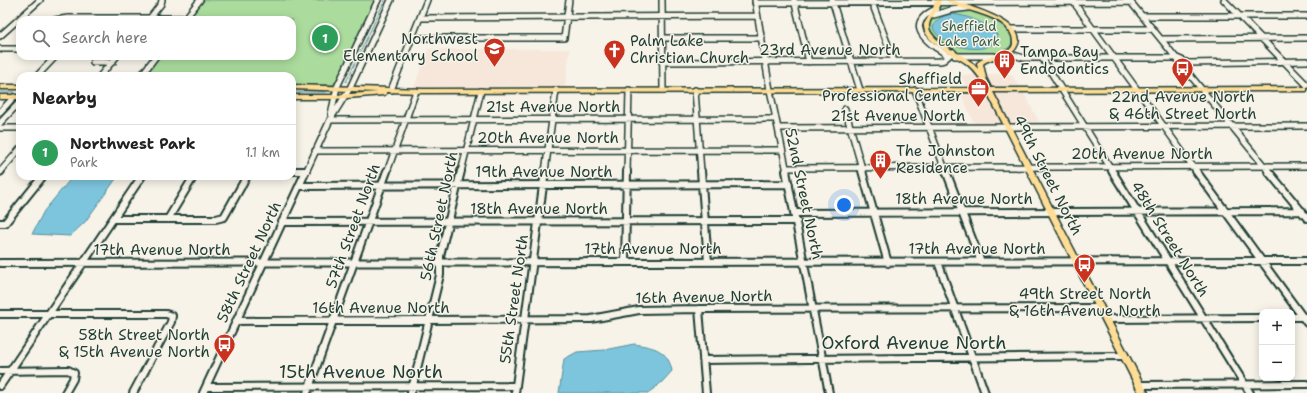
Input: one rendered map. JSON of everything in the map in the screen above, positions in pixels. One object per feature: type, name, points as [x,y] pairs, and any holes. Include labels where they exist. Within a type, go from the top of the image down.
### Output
[{"type":"main road","points":[[938,1],[934,15],[926,24],[927,31],[934,40],[967,61],[983,78]]},
{"type":"main road","points":[[950,1],[990,16],[1010,29],[1016,38],[1016,42],[1015,47],[1007,53]]},
{"type":"main road","name":"49th Street North","points":[[1007,53],[987,58],[980,63],[983,78],[1142,389]]},
{"type":"main road","points":[[0,87],[16,87]]},
{"type":"main road","points":[[296,87],[337,87],[416,91],[1063,89],[1307,90]]},
{"type":"main road","points":[[296,97],[335,97],[416,91]]},
{"type":"main road","points":[[0,97],[16,98]]},
{"type":"street","points":[[19,16],[34,3],[40,0]]},
{"type":"street","points":[[187,16],[200,0]]},
{"type":"street","name":"58th Street North","points":[[330,120],[337,87],[378,0]]},
{"type":"street","name":"58th Street North","points":[[204,390],[315,151],[330,120],[350,88],[391,0]]},
{"type":"street","points":[[391,90],[427,0]]},
{"type":"street","points":[[411,38],[564,38],[569,0]]},
{"type":"street","points":[[662,0],[664,38],[662,90]]},
{"type":"street","points":[[1224,0],[1307,85]]},
{"type":"street","points":[[755,1],[1130,1],[1307,218]]},
{"type":"street","name":"52nd Street North","points":[[755,1],[770,90],[805,262],[829,393]]},
{"type":"street","points":[[794,1],[809,62]]},
{"type":"street","points":[[833,1],[860,90]]},
{"type":"street","points":[[872,1],[894,61]]},
{"type":"street","points":[[1072,1],[1306,319]]},
{"type":"street","points":[[152,16],[162,2]]},
{"type":"street","points":[[934,15],[952,10],[968,8]]},
{"type":"street","points":[[936,9],[928,12],[922,17],[918,22],[918,27],[925,40],[948,56]]},
{"type":"street","points":[[420,18],[757,16]]},
{"type":"street","points":[[1143,16],[1307,16]]},
{"type":"street","points":[[0,36],[3,30],[16,19]]},
{"type":"street","points":[[1010,29],[1153,29]]},
{"type":"street","points":[[664,38],[762,38]]},
{"type":"street","points":[[1161,39],[1307,38]]},
{"type":"street","points":[[0,48],[16,48]]},
{"type":"street","name":"23rd Avenue North","points":[[662,62],[942,61],[953,52]]},
{"type":"street","points":[[1007,53],[1018,57],[1042,58],[1177,58],[1188,63],[1307,61]]},
{"type":"street","name":"23rd Avenue North","points":[[948,56],[994,56]]},
{"type":"street","name":"48th Street North","points":[[1042,58],[1063,89],[1250,393]]},
{"type":"street","points":[[41,72],[52,60]]},
{"type":"street","points":[[144,72],[153,60]]},
{"type":"street","points":[[93,62],[113,62]]},
{"type":"street","points":[[104,72],[113,62]]},
{"type":"street","name":"55th Street North","points":[[515,389],[556,90]]},
{"type":"street","points":[[625,262],[629,90]]},
{"type":"street","points":[[695,90],[708,262]]},
{"type":"street","points":[[915,90],[981,262]]},
{"type":"street","name":"57th Street North","points":[[308,390],[416,91]]},
{"type":"street","name":"56th Street North","points":[[412,390],[440,274],[440,263],[449,222],[482,91]]},
{"type":"street","points":[[0,112],[16,100]]},
{"type":"street","points":[[0,124],[16,101]]},
{"type":"street","points":[[845,110],[888,263]]},
{"type":"street","name":"21st Avenue North","points":[[330,120],[776,119]]},
{"type":"street","name":"21st Avenue North","points":[[778,128],[1307,126]]},
{"type":"street","points":[[0,128],[16,128]]},
{"type":"street","name":"20th Avenue North","points":[[315,151],[782,150]]},
{"type":"street","points":[[0,172],[16,154]]},
{"type":"street","name":"20th Avenue North","points":[[786,168],[1307,166]]},
{"type":"street","points":[[296,171],[306,171]]},
{"type":"street","points":[[2,223],[39,180]]},
{"type":"street","points":[[0,386],[139,180]]},
{"type":"street","points":[[168,219],[192,180]]},
{"type":"street","points":[[113,219],[216,219],[224,217],[245,180]]},
{"type":"street","name":"19th Avenue North","points":[[299,186],[789,184]]},
{"type":"street","name":"18th Avenue North","points":[[795,213],[1302,211]]},
{"type":"street","name":"18th Avenue North","points":[[282,222],[797,222]]},
{"type":"street","name":"17th Avenue North","points":[[0,264],[1307,261]]},
{"type":"street","points":[[938,262],[985,393]]},
{"type":"street","name":"16th Avenue North","points":[[236,321],[332,322],[591,319],[639,310],[699,309],[1100,308]]},
{"type":"street","points":[[699,309],[706,393]]},
{"type":"street","points":[[0,314],[166,314],[172,316],[171,322],[133,393]]},
{"type":"street","points":[[1295,317],[1306,319]]},
{"type":"street","points":[[1106,319],[1259,318]]},
{"type":"street","name":"Oxford Avenue North","points":[[703,360],[1125,356]]},
{"type":"street","points":[[0,371],[68,370],[74,373],[73,379],[65,393]]},
{"type":"street","points":[[1142,389],[1244,384],[1307,384]]},
{"type":"street","name":"15th Avenue North","points":[[204,390],[515,389]]},
{"type":"shaded area","name":"Northwest Elementary School","points":[[428,49],[570,49],[565,87],[414,87]]},
{"type":"shaded area","points":[[983,74],[1011,74],[1021,88],[990,88]]},
{"type":"shaded area","points":[[961,75],[979,75],[987,88],[967,89]]},
{"type":"shaded area","points":[[960,91],[988,91],[1006,126],[975,126]]},
{"type":"shaded area","points":[[992,91],[1023,91],[1041,126],[1009,126]]},
{"type":"green space","points":[[202,0],[375,0],[336,82],[332,85],[296,85],[296,72],[147,72],[156,60],[296,60],[296,16],[190,16]]},
{"type":"green space","name":"Sheffield Lake Park","points":[[941,4],[959,7],[995,21],[1005,28],[1011,35],[1012,42],[1010,47],[998,53],[982,56],[967,56],[952,51],[939,41],[928,29]]},
{"type":"water","points":[[952,14],[964,16],[984,24],[998,36],[994,43],[986,47],[976,49],[966,48],[955,45],[937,35],[933,28],[936,22],[940,18]]},
{"type":"water","points":[[70,180],[115,180],[85,222],[70,236],[32,234],[44,211]]},
{"type":"water","points":[[634,344],[659,350],[667,358],[672,371],[662,382],[648,393],[559,393],[564,359],[577,352],[604,350]]},
{"type":"waterway","points":[[346,82],[385,0]]},
{"type":"waterway","points":[[0,92],[15,92]]},
{"type":"waterway","points":[[296,92],[326,92]]},
{"type":"waterway","points":[[0,117],[14,103]]},
{"type":"place","name":"Northwest Park","points":[[325,38]]},
{"type":"place","name":"Northwest Elementary School","points":[[494,68]]},
{"type":"place","name":"Palm Lake Christian Church","points":[[615,70]]},
{"type":"place","name":"Tampa Bay Endodontics","points":[[1004,80]]},
{"type":"place","name":"22nd Avenue North & 46th Street North","points":[[1183,88]]},
{"type":"place","name":"Sheffield Professional Center","points":[[978,108]]},
{"type":"place","name":"The Johnston Residence","points":[[881,180]]},
{"type":"place","name":"49th Street North & 16th Avenue North","points":[[1085,284]]},
{"type":"place","name":"58th Street North & 15th Avenue North","points":[[225,364]]}]
